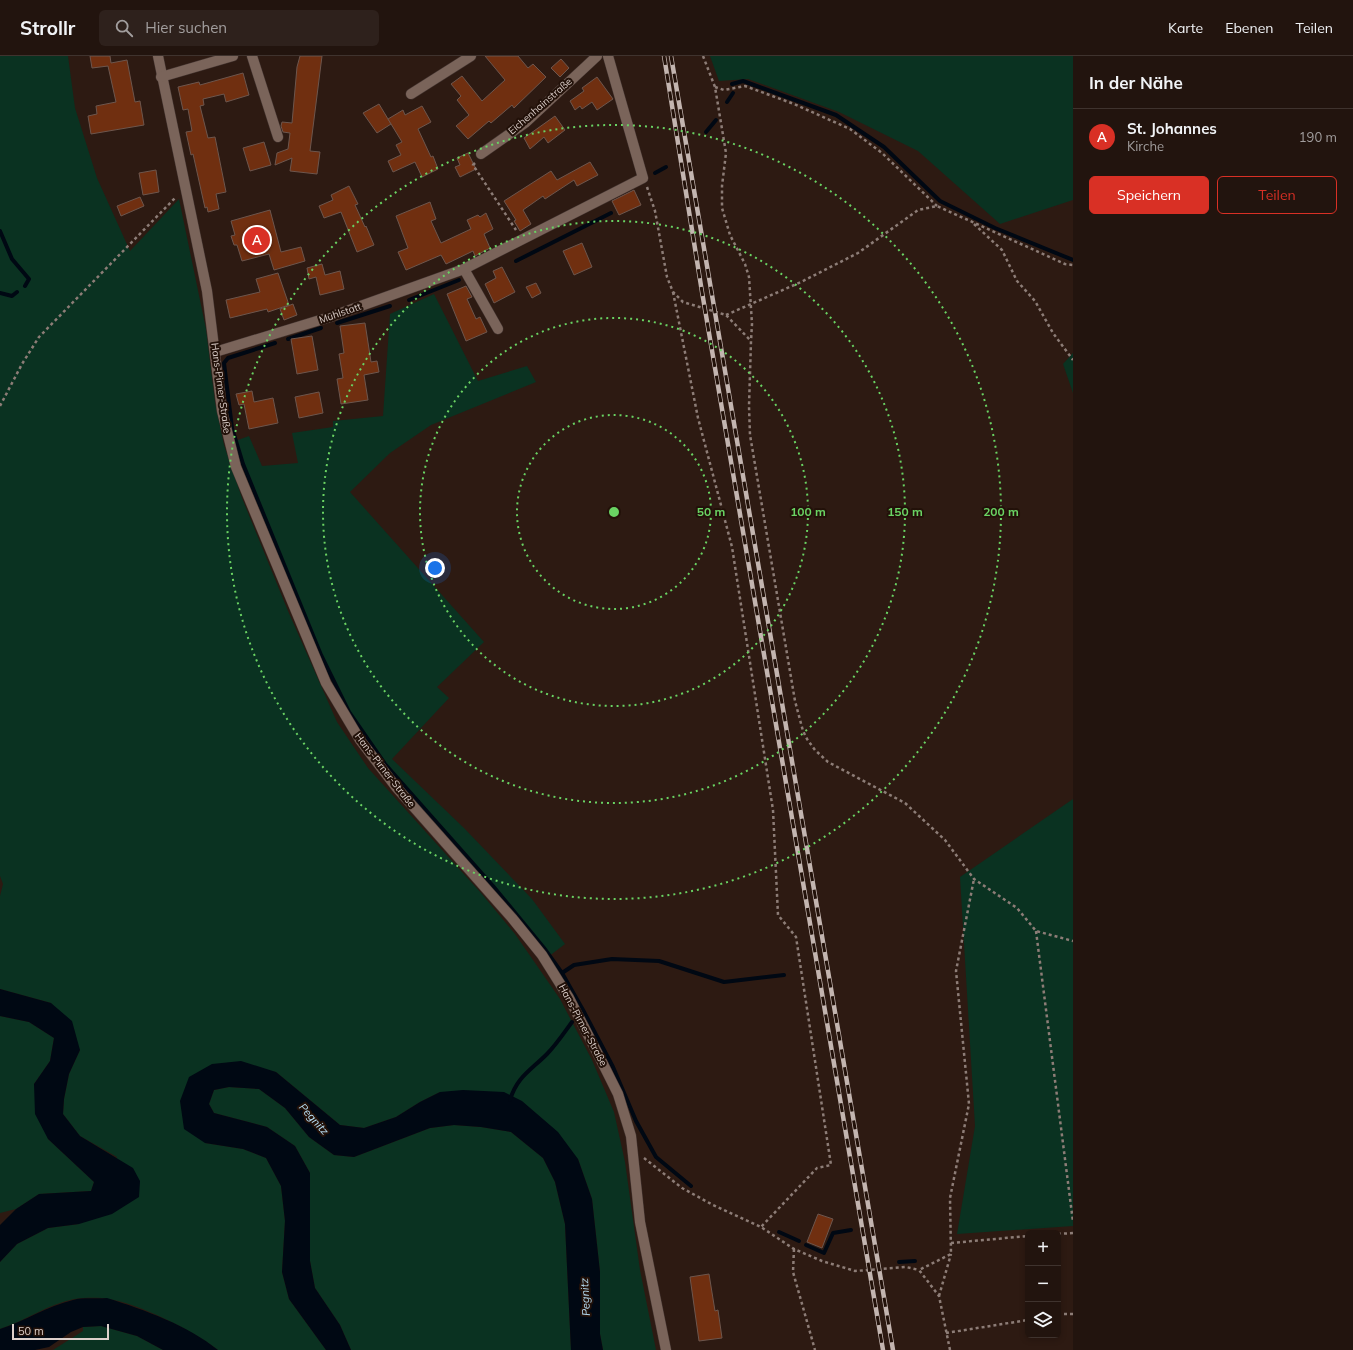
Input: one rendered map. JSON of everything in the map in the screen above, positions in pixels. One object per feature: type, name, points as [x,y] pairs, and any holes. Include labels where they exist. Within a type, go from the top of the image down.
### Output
[{"type":"street","name":"Hans-Pirner-Straße","points":[[158,56],[161,77],[207,291],[222,411],[236,467],[326,683],[360,740],[392,781],[512,918],[542,955],[560,982],[618,1094],[626,1116],[634,1156],[640,1222],[666,1350]]},
{"type":"street","points":[[161,77],[233,56]]},
{"type":"street","points":[[252,56],[278,137]]},
{"type":"street","points":[[411,94],[471,56]]},
{"type":"street","name":"Eichenhainstraße","points":[[481,154],[525,123],[597,56]]},
{"type":"street","name":"Mühlstatt","points":[[215,352],[330,317],[464,269],[643,178],[608,56]]},
{"type":"street","points":[[464,269],[498,329]]},
{"type":"path","points":[[703,56],[715,88],[726,153],[722,186],[722,208],[730,235],[745,264],[749,277],[752,305],[749,406],[750,435],[784,647],[794,701],[803,731],[815,750],[828,762],[905,804],[945,840],[974,879],[1017,908],[1036,931],[1073,1222]]},
{"type":"path","points":[[715,88],[724,90],[745,86],[794,104],[850,129],[882,153],[938,206],[1066,264],[1073,265]]},
{"type":"path","points":[[481,154],[473,165],[523,240]]},
{"type":"path","points":[[0,406],[22,364],[40,337],[185,187]]},
{"type":"path","points":[[649,192],[655,210],[667,277],[673,292],[698,418],[732,547],[773,810],[778,915],[796,937],[832,1165],[817,1168],[761,1227]]},
{"type":"path","points":[[726,315],[752,305],[801,282],[858,253],[918,210],[938,206]]},
{"type":"path","points":[[972,222],[1002,250],[1018,281],[1035,301],[1053,333],[1073,360]]},
{"type":"path","points":[[673,292],[683,302],[726,315],[751,341]]},
{"type":"path","points":[[938,1296],[951,1254],[950,1198],[969,1104],[956,971],[974,879]]},
{"type":"path","points":[[1036,931],[1073,941]]},
{"type":"path","points":[[634,1156],[646,1159],[682,1188],[713,1205],[761,1227],[794,1249],[822,1261],[855,1271],[906,1267],[919,1270],[951,1254]]},
{"type":"path","points":[[1061,1234],[1073,1233]]},
{"type":"path","points":[[951,1243],[1025,1236]]},
{"type":"path","points":[[794,1249],[793,1272],[815,1350]]},
{"type":"path","points":[[919,1270],[938,1296],[950,1350]]},
{"type":"path","points":[[1061,1314],[1073,1314]]},
{"type":"path","points":[[946,1333],[1025,1320]]},
{"type":"green space","points":[[0,56],[68,56],[75,108],[97,178],[130,251],[179,199],[206,329],[215,402],[224,445],[242,498],[288,611],[337,722],[368,768],[481,893],[515,934],[560,999],[592,1060],[614,1112],[625,1162],[640,1270],[656,1350],[603,1350],[600,1334],[600,1272],[592,1199],[578,1159],[440,1092],[396,1117],[364,1128],[340,1125],[276,1072],[212,1064],[205,1143],[243,1149],[266,1158],[281,1186],[285,1221],[282,1272],[289,1299],[326,1350],[218,1350],[181,1327],[150,1312],[120,1302],[100,1298],[64,1301],[0,1329],[0,1262],[17,1244],[48,1228],[79,1224],[117,1157],[80,1136],[63,1114],[64,1099],[69,1074],[80,1050],[51,1003],[0,989],[0,896],[3,884],[0,876]]},
{"type":"green space","points":[[710,56],[1073,56],[1073,200],[1000,224],[918,151],[839,112],[748,79],[719,81]]},
{"type":"green space","points":[[434,294],[478,381],[527,366],[536,382],[431,425],[390,453],[350,492],[484,642],[437,687],[449,698],[392,759],[464,828],[532,899],[565,944],[548,957],[509,907],[418,804],[363,735],[326,667],[235,441],[249,436],[262,466],[298,463],[292,433],[333,427],[333,421],[383,416],[390,314]]},
{"type":"green space","points":[[1073,353],[1073,393],[1063,364]]},
{"type":"green space","points":[[1073,799],[1073,1226],[957,1234],[975,1126],[960,877]]},
{"type":"green space","points":[[0,1016],[29,1022],[54,1038],[50,1061],[34,1084],[48,1139],[94,1182],[91,1191],[39,1194],[16,1209],[0,1213]]},
{"type":"green space","points":[[229,1087],[259,1089],[285,1108],[309,1137],[334,1155],[354,1157],[430,1128],[454,1125],[481,1127],[511,1132],[543,1158],[555,1182],[565,1224],[571,1350],[351,1350],[340,1325],[315,1288],[310,1261],[310,1173],[295,1146],[267,1127],[214,1113],[209,1104],[214,1090]]},
{"type":"green space","points":[[101,1326],[137,1336],[163,1350],[53,1350],[83,1331],[83,1327]]},
{"type":"water","points":[[0,989],[51,1003],[72,1021],[80,1050],[69,1074],[64,1099],[63,1114],[80,1136],[133,1168],[140,1181],[139,1197],[112,1214],[79,1224],[48,1228],[17,1244],[0,1262],[0,1225],[16,1209],[39,1194],[91,1191],[94,1182],[48,1139],[35,1114],[34,1084],[50,1061],[54,1038],[29,1022],[0,1016]]},
{"type":"water","name":"Pegnitz","points":[[241,1061],[276,1072],[340,1125],[364,1128],[396,1117],[440,1092],[463,1090],[504,1092],[522,1101],[558,1132],[578,1159],[592,1199],[600,1272],[600,1334],[603,1350],[571,1350],[565,1224],[555,1182],[543,1158],[511,1132],[481,1127],[454,1125],[430,1128],[354,1157],[334,1155],[309,1137],[285,1108],[259,1089],[229,1087],[214,1090],[209,1104],[214,1113],[267,1127],[295,1146],[310,1173],[310,1261],[315,1288],[340,1325],[351,1350],[326,1350],[289,1299],[282,1272],[285,1221],[281,1186],[266,1158],[243,1149],[205,1143],[184,1129],[180,1101],[189,1077],[212,1064]]},
{"type":"water","points":[[107,1298],[165,1319],[193,1333],[218,1350],[163,1350],[137,1336],[101,1326],[83,1327],[71,1332],[49,1347],[35,1350],[0,1350],[0,1329],[63,1303],[77,1299]]},
{"type":"building","points":[[90,56],[110,56],[111,63],[127,60],[135,102],[140,101],[144,125],[91,134],[88,116],[97,114],[96,106],[116,102],[108,66],[92,68]]},
{"type":"building","points":[[300,56],[322,56],[310,151],[320,152],[317,174],[290,171],[292,158],[275,165],[277,153],[288,149],[290,133],[283,132],[281,126],[282,122],[292,123],[297,67]]},
{"type":"building","points":[[485,56],[518,56],[528,68],[533,64],[546,77],[514,108],[512,105],[491,123],[489,121],[468,139],[456,126],[469,115],[457,100],[461,96],[451,84],[462,76],[482,101],[505,80]]},
{"type":"building","points":[[561,59],[569,68],[560,77],[551,68]]},
{"type":"building","points":[[243,73],[249,95],[226,102],[224,94],[203,99],[204,105],[200,106],[208,138],[215,137],[226,192],[216,194],[219,209],[208,212],[207,207],[205,208],[193,154],[191,155],[186,132],[192,131],[188,109],[183,110],[178,87],[199,82],[200,85]]},
{"type":"building","points":[[597,77],[613,99],[597,110],[592,102],[582,109],[580,106],[575,110],[570,101],[584,91],[582,88]]},
{"type":"building","points":[[379,104],[391,124],[377,133],[363,113]]},
{"type":"building","points":[[422,106],[431,122],[418,129],[431,157],[433,156],[438,169],[422,177],[415,162],[393,172],[388,161],[401,155],[396,145],[402,142],[388,119],[403,110],[405,115]]},
{"type":"building","points":[[555,116],[565,130],[548,143],[544,137],[530,149],[524,138]]},
{"type":"building","points":[[264,142],[271,165],[250,171],[243,148]]},
{"type":"building","points":[[468,153],[476,169],[460,177],[455,167],[460,165],[457,158]]},
{"type":"building","points":[[590,162],[598,175],[577,186],[574,180],[545,199],[543,196],[523,210],[531,224],[520,231],[514,221],[516,220],[504,201],[551,171],[557,180]]},
{"type":"building","points":[[156,170],[159,192],[143,195],[139,173]]},
{"type":"building","points":[[349,186],[358,204],[355,205],[374,245],[357,252],[341,212],[324,218],[319,206],[333,200],[331,195]]},
{"type":"building","points":[[634,190],[641,205],[619,215],[612,201]]},
{"type":"building","points":[[140,197],[144,206],[121,216],[117,206]]},
{"type":"building","points":[[430,202],[436,219],[431,221],[441,243],[471,229],[467,220],[478,215],[480,217],[486,213],[493,229],[484,234],[490,248],[475,256],[473,251],[446,264],[441,255],[406,270],[398,252],[408,248],[396,216]]},
{"type":"building","points":[[270,210],[281,252],[301,247],[305,261],[274,270],[269,254],[242,261],[237,245],[234,245],[231,236],[235,235],[231,221]]},
{"type":"building","points":[[582,243],[592,267],[574,275],[563,251]]},
{"type":"building","points":[[322,264],[325,275],[340,271],[344,289],[320,295],[316,277],[309,279],[307,268]]},
{"type":"building","points":[[502,267],[515,292],[494,303],[485,284],[496,278],[493,271]]},
{"type":"building","points":[[278,273],[289,305],[268,312],[267,309],[230,318],[226,300],[260,292],[256,279]]},
{"type":"building","points":[[536,283],[541,293],[532,298],[526,287]]},
{"type":"building","points":[[466,286],[472,297],[467,299],[476,319],[480,317],[487,332],[466,341],[447,294]]},
{"type":"building","points":[[293,304],[297,315],[284,320],[280,309]]},
{"type":"building","points":[[365,323],[371,362],[377,361],[379,372],[364,375],[368,400],[341,404],[337,379],[343,378],[339,354],[344,353],[340,326]]},
{"type":"building","points":[[312,336],[318,370],[297,374],[291,339]]},
{"type":"building","points":[[252,391],[254,402],[273,398],[278,423],[249,429],[244,404],[239,405],[236,394]]},
{"type":"building","points":[[319,392],[323,413],[299,418],[295,397]]},
{"type":"building","points":[[818,1214],[833,1219],[822,1248],[807,1242]]},
{"type":"building","points":[[709,1274],[715,1311],[718,1310],[722,1338],[699,1341],[690,1277]]},
{"type":"waterway","points":[[732,84],[743,81],[836,115],[884,147],[940,201],[995,228],[1073,260]]},
{"type":"waterway","points":[[727,102],[733,93]]},
{"type":"waterway","points":[[706,132],[716,120]]},
{"type":"waterway","points":[[655,173],[666,167]]},
{"type":"waterway","points":[[516,261],[611,213]]},
{"type":"waterway","points":[[0,231],[12,259],[29,279],[25,286]]},
{"type":"waterway","points":[[409,300],[459,280]]},
{"type":"waterway","points":[[0,293],[12,296],[17,292]]},
{"type":"waterway","points":[[337,323],[390,306]]},
{"type":"waterway","points":[[288,339],[321,328]]},
{"type":"waterway","points":[[275,343],[228,358],[224,363],[232,428],[243,464],[321,655],[349,712],[385,764],[493,886],[544,948],[562,973],[583,1010],[613,1067],[636,1121],[656,1157],[691,1186]]},
{"type":"waterway","points":[[562,973],[574,965],[612,959],[659,961],[724,982],[784,975]]},
{"type":"waterway","points":[[510,1100],[520,1080],[560,1039],[572,1022]]},
{"type":"waterway","points":[[806,1245],[824,1253],[833,1233],[851,1230]]},
{"type":"waterway","points":[[779,1232],[799,1241]]},
{"type":"waterway","points":[[899,1262],[915,1261]]},
{"type":"railway","points":[[664,56],[702,292],[883,1350]]},
{"type":"railway","points":[[671,56],[893,1350]]},
{"type":"place","name":"St. Johannes","points":[[257,240]]}]
